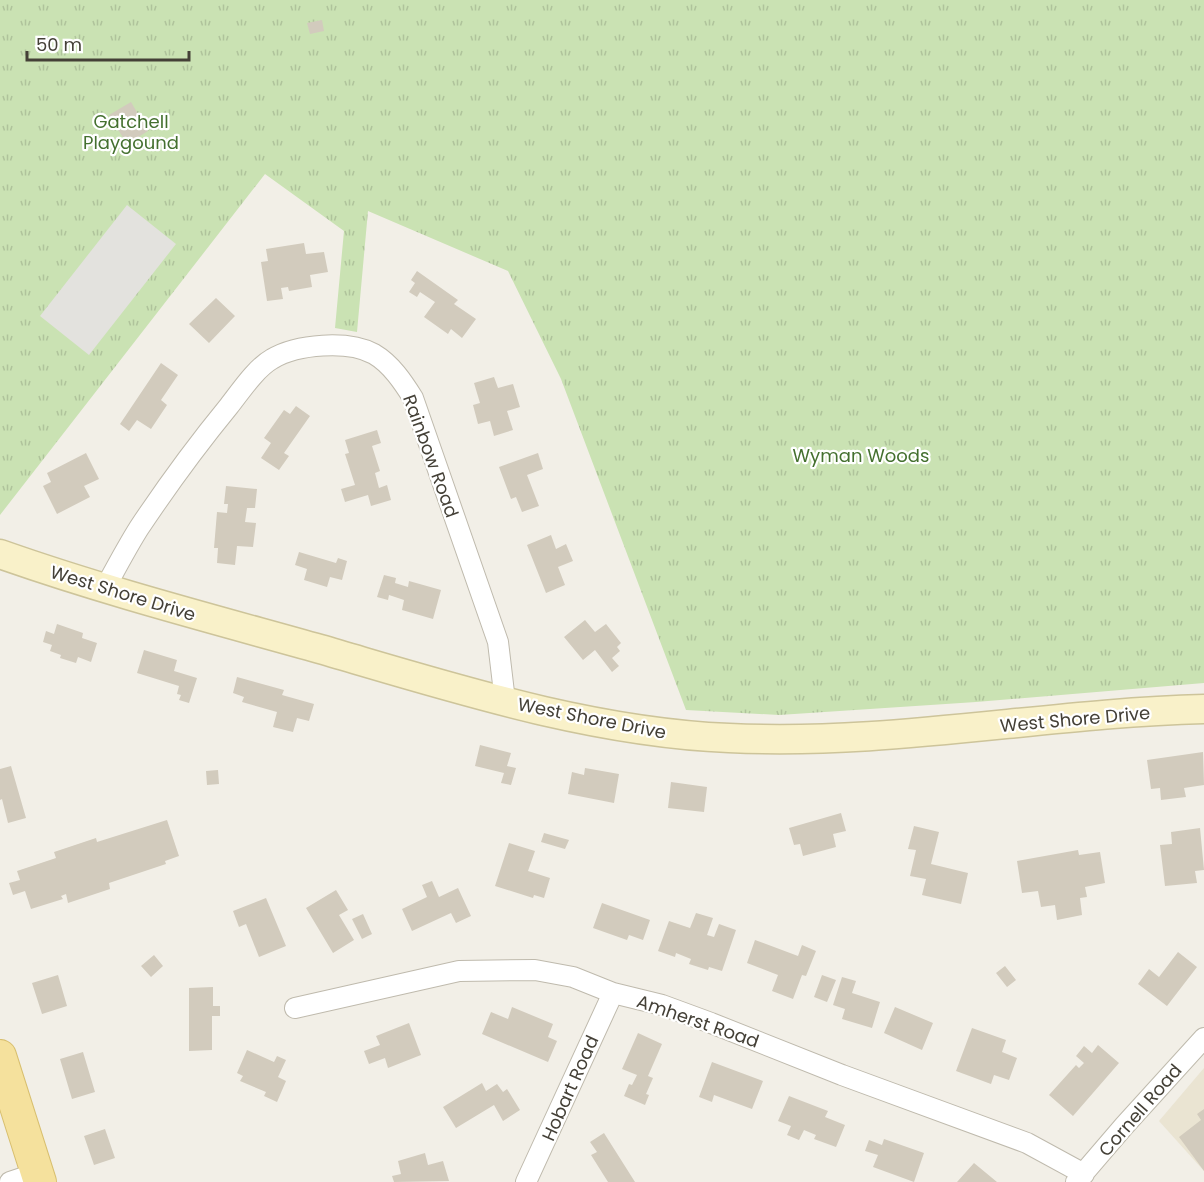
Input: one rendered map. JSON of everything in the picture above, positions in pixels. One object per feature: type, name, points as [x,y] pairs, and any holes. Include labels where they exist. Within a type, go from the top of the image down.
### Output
[{"type":"main road","name":"West Shore Drive","points":[[0,554],[105,588],[545,712],[669,734],[775,740],[874,736],[1204,709]]},
{"type":"main road","points":[[0,1056],[29,1179]]},
{"type":"street","name":"Rainbow Road","points":[[105,588],[139,529],[193,450],[253,377],[271,359],[302,348],[325,345],[350,346],[374,354],[403,381],[413,398],[498,642],[505,701]]},
{"type":"street","name":"Amherst Road","points":[[295,1008],[459,970],[535,970],[573,977],[613,993],[672,1008],[842,1075],[1027,1143],[1080,1178]]},
{"type":"street","name":"Hobart Road","points":[[526,1182],[613,993]]},
{"type":"street","name":"Cornell Road","points":[[1080,1178],[1124,1125],[1204,1038]]},
{"type":"shaded area","points":[[127,205],[176,244],[89,355],[40,316]]},
{"type":"shaded area","points":[[1204,1068],[1204,1171],[1159,1121]]},
{"type":"green space","name":"Wyman Woods","points":[[0,0],[1204,0],[1204,683],[976,702],[779,715],[686,710],[561,379],[508,271],[368,211],[357,332],[335,328],[344,231],[265,174],[0,515]]},
{"type":"building","points":[[322,20],[324,31],[310,34],[307,23]]},
{"type":"building","points":[[131,102],[148,131],[127,144],[109,115]]},
{"type":"building","points":[[304,243],[306,254],[324,252],[328,272],[310,275],[312,287],[289,291],[288,287],[281,288],[283,299],[267,301],[261,262],[268,261],[266,249]]},
{"type":"building","points":[[417,271],[458,300],[454,304],[476,319],[462,338],[451,329],[448,334],[424,317],[435,302],[420,292],[417,297],[409,292],[415,283],[411,280]]},
{"type":"building","points":[[216,298],[235,316],[209,343],[189,324]]},
{"type":"building","points":[[161,363],[178,375],[161,400],[167,405],[151,429],[137,420],[129,431],[120,424]]},
{"type":"building","points":[[494,377],[498,388],[513,384],[520,407],[507,411],[513,430],[494,436],[490,421],[478,424],[473,405],[480,403],[474,383]]},
{"type":"building","points":[[296,406],[310,416],[284,453],[289,456],[279,470],[261,458],[271,443],[264,438],[284,410],[290,414]]},
{"type":"building","points":[[377,430],[381,443],[372,446],[380,471],[375,473],[379,488],[387,485],[391,500],[371,506],[368,495],[345,502],[341,489],[355,485],[345,454],[349,453],[345,440]]},
{"type":"building","points":[[86,453],[99,479],[84,486],[90,497],[57,514],[43,486],[51,482],[47,473]]},
{"type":"building","points":[[538,453],[543,469],[527,475],[539,506],[522,512],[516,497],[511,499],[499,467]]},
{"type":"building","points":[[226,486],[257,489],[255,508],[247,508],[245,522],[256,523],[253,547],[237,546],[235,565],[217,563],[218,548],[214,548],[217,512],[227,513],[228,504],[224,504]]},
{"type":"building","points":[[551,535],[556,549],[566,544],[573,561],[558,567],[565,585],[546,593],[527,545]]},
{"type":"building","points":[[299,552],[336,563],[338,558],[347,561],[342,580],[330,577],[327,587],[304,580],[307,569],[295,565]]},
{"type":"building","points":[[384,575],[396,578],[395,583],[408,587],[409,581],[441,590],[433,619],[402,610],[404,600],[389,595],[388,600],[377,597]]},
{"type":"building","points":[[585,620],[595,632],[606,624],[621,643],[617,647],[620,651],[612,658],[619,666],[612,672],[595,650],[583,660],[564,637]]},
{"type":"building","points":[[57,624],[83,633],[82,638],[97,643],[91,662],[78,657],[76,663],[60,658],[61,655],[50,651],[52,645],[43,642],[46,631],[54,634]]},
{"type":"building","points":[[144,650],[177,660],[174,671],[197,678],[189,703],[179,700],[181,695],[177,694],[179,686],[137,673]]},
{"type":"building","points":[[237,677],[284,690],[282,695],[314,704],[309,721],[297,718],[293,732],[273,727],[277,712],[242,702],[244,697],[233,693]]},
{"type":"building","points":[[480,745],[511,753],[507,766],[516,768],[511,785],[501,783],[504,773],[475,766]]},
{"type":"building","points":[[1203,752],[1204,785],[1184,788],[1186,797],[1161,800],[1160,788],[1151,789],[1147,760]]},
{"type":"building","points":[[11,766],[26,818],[8,823],[2,799],[0,800],[0,769]]},
{"type":"building","points":[[585,768],[619,774],[614,803],[568,794],[572,772],[584,775]]},
{"type":"building","points":[[218,770],[219,784],[207,785],[206,771]]},
{"type":"building","points":[[671,782],[707,787],[704,812],[668,808]]},
{"type":"building","points":[[841,813],[846,831],[833,834],[836,847],[803,856],[800,844],[794,845],[789,828]]},
{"type":"building","points":[[167,820],[179,856],[165,861],[166,864],[109,883],[110,889],[68,903],[66,894],[61,896],[63,899],[31,909],[25,891],[13,895],[9,883],[20,880],[17,871],[56,858],[54,852],[96,838],[97,842]]},
{"type":"building","points":[[914,826],[939,832],[931,864],[968,873],[961,904],[922,895],[926,879],[910,876],[916,850],[908,849]]},
{"type":"building","points":[[1200,828],[1204,870],[1195,871],[1197,883],[1165,886],[1160,845],[1172,844],[1171,832]]},
{"type":"building","points":[[544,833],[569,840],[565,849],[541,842]]},
{"type":"building","points":[[509,843],[535,851],[528,871],[550,878],[544,898],[534,895],[533,898],[495,886]]},
{"type":"building","points":[[1078,850],[1079,855],[1100,852],[1105,883],[1085,887],[1087,897],[1080,898],[1082,915],[1057,920],[1055,905],[1041,907],[1038,891],[1022,893],[1017,861]]},
{"type":"building","points":[[432,881],[439,897],[458,888],[471,916],[456,923],[451,913],[412,931],[402,909],[427,897],[422,885]]},
{"type":"building","points":[[336,890],[348,910],[339,915],[354,940],[333,953],[306,908]]},
{"type":"building","points":[[266,898],[286,946],[259,957],[246,924],[239,927],[233,911]]},
{"type":"building","points":[[602,903],[650,920],[643,940],[629,935],[627,940],[593,928]]},
{"type":"building","points":[[696,913],[713,918],[707,935],[714,937],[719,924],[736,930],[722,971],[709,967],[708,970],[689,964],[691,959],[676,953],[675,957],[658,951],[669,921],[690,928]]},
{"type":"building","points":[[363,914],[372,934],[362,939],[352,919]]},
{"type":"building","points":[[755,940],[798,956],[802,945],[816,951],[806,976],[802,975],[793,999],[772,991],[778,975],[747,963]]},
{"type":"building","points":[[1178,952],[1197,967],[1167,1006],[1138,984],[1149,969],[1159,977]]},
{"type":"building","points":[[154,955],[163,966],[151,977],[141,966]]},
{"type":"building","points":[[1005,966],[1016,980],[1007,987],[996,973]]},
{"type":"building","points":[[58,975],[67,1006],[42,1014],[32,983]]},
{"type":"building","points":[[822,975],[836,980],[827,1002],[814,997]]},
{"type":"building","points":[[842,977],[856,981],[852,993],[880,1002],[872,1028],[842,1019],[845,1009],[833,1005]]},
{"type":"building","points":[[213,987],[213,1006],[220,1006],[220,1016],[212,1016],[212,1050],[189,1051],[189,988]]},
{"type":"building","points":[[512,1007],[553,1024],[548,1037],[557,1041],[548,1062],[482,1034],[491,1012],[508,1019]]},
{"type":"building","points":[[895,1007],[933,1023],[922,1050],[884,1033]]},
{"type":"building","points":[[409,1023],[421,1055],[388,1068],[385,1058],[369,1064],[364,1051],[380,1045],[376,1036]]},
{"type":"building","points":[[972,1028],[1006,1040],[1002,1052],[1017,1058],[1009,1080],[994,1075],[991,1084],[956,1071]]},
{"type":"building","points":[[638,1033],[662,1044],[648,1076],[653,1078],[646,1094],[649,1095],[645,1105],[624,1096],[629,1084],[632,1085],[637,1075],[622,1069]]},
{"type":"building","points":[[1098,1045],[1119,1063],[1073,1116],[1049,1095],[1076,1065],[1079,1068],[1084,1063],[1076,1056],[1084,1046],[1092,1053]]},
{"type":"building","points":[[247,1050],[274,1062],[277,1056],[286,1060],[278,1077],[286,1081],[277,1102],[264,1096],[266,1092],[240,1081],[243,1076],[237,1073]]},
{"type":"building","points":[[83,1052],[95,1092],[72,1099],[60,1059]]},
{"type":"building","points":[[712,1062],[763,1081],[752,1109],[714,1095],[712,1102],[699,1097]]},
{"type":"building","points":[[482,1083],[486,1091],[497,1084],[503,1092],[507,1089],[520,1110],[503,1121],[494,1105],[456,1128],[443,1107]]},
{"type":"building","points":[[789,1096],[828,1111],[825,1117],[845,1125],[836,1147],[814,1139],[816,1135],[804,1130],[799,1140],[787,1135],[791,1126],[778,1121]]},
{"type":"building","points":[[1204,1109],[1204,1171],[1179,1137],[1201,1120],[1197,1114]]},
{"type":"building","points":[[105,1129],[115,1158],[94,1165],[84,1136]]},
{"type":"building","points":[[604,1133],[635,1182],[608,1182],[591,1155],[597,1152],[590,1142]]},
{"type":"building","points":[[884,1139],[924,1153],[914,1182],[873,1167],[878,1155],[865,1151],[869,1140],[882,1145]]},
{"type":"building","points":[[425,1153],[428,1165],[443,1161],[449,1181],[394,1182],[392,1176],[401,1174],[398,1161]]},
{"type":"building","points":[[974,1163],[997,1182],[957,1182]]},
{"type":"park label","name":"Gatchell Playgound","points":[[131,131]]}]
